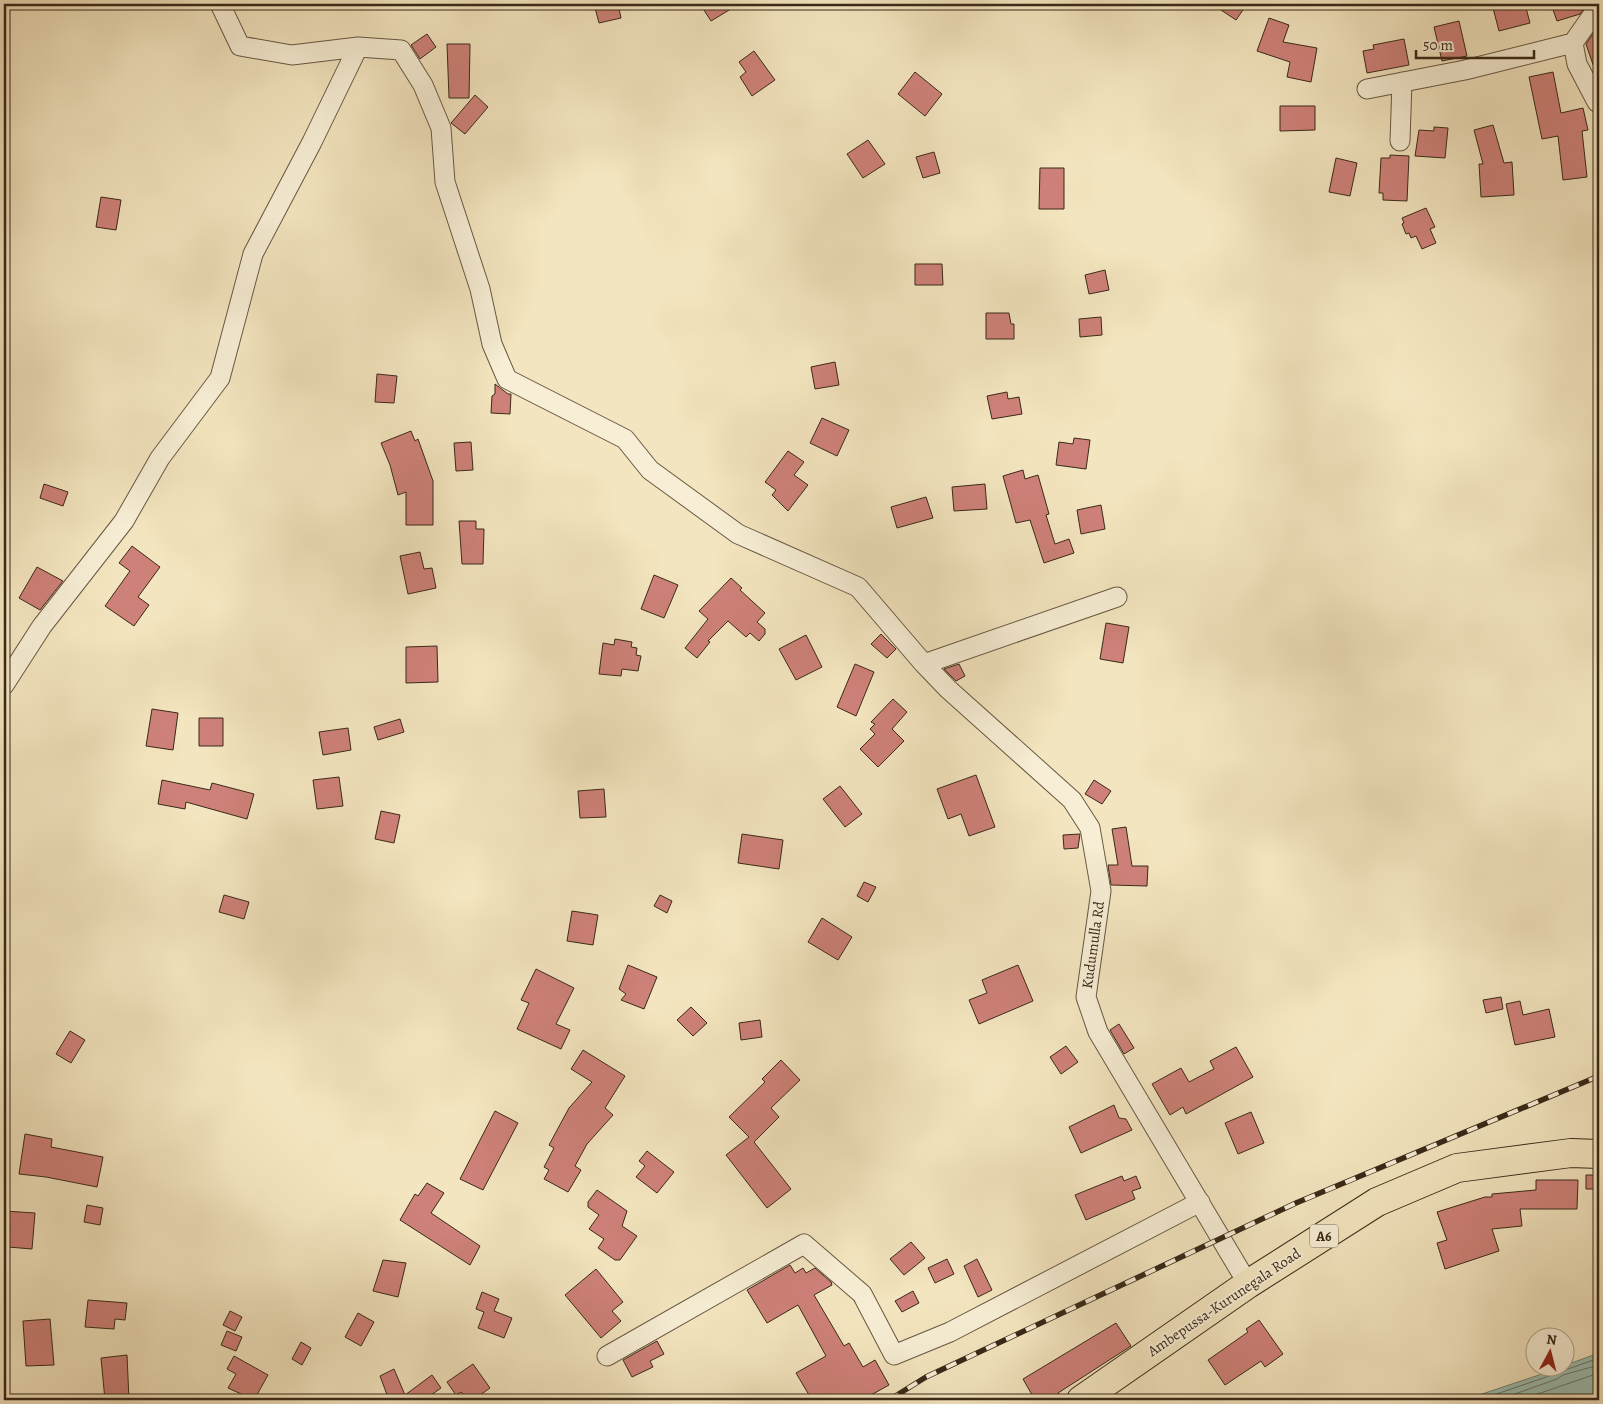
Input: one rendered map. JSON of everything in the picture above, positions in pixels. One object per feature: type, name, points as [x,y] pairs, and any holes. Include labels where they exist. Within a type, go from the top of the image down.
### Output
[{"type":"highway","name":"Ambepussa-Kurunegala Road","points":[[1081,1400],[1248,1284],[1377,1202],[1457,1168],[1571,1153],[1599,1154]]},
{"type":"street","points":[[220,4],[240,46],[292,55],[358,47]]},
{"type":"street","points":[[1367,89],[1465,70],[1573,43],[1599,6]]},
{"type":"street","points":[[1573,43],[1577,64],[1596,102],[1599,103]]},
{"type":"street","points":[[4,686],[42,626],[124,521],[160,458],[220,378],[253,254],[312,142],[358,47]]},
{"type":"street","name":"Kudumulla Rd","points":[[358,47],[401,50],[423,85],[441,128],[444,182],[480,289],[492,344],[508,380],[625,439],[650,470],[738,534],[858,587],[948,689],[1072,800],[1090,828],[1101,892],[1086,997],[1098,1032],[1248,1284]]},
{"type":"street","points":[[1400,141],[1402,82]]},
{"type":"street","points":[[924,664],[1117,597]]},
{"type":"street","points":[[607,1356],[804,1244],[862,1294],[894,1355],[950,1332],[1200,1202]]},
{"type":"water","points":[[1599,1353],[1599,1400],[1464,1400],[1536,1376],[1576,1376],[1576,1361]]},
{"type":"building","points":[[594,4],[618,4],[621,18],[599,23]]},
{"type":"building","points":[[700,4],[739,4],[711,21]]},
{"type":"building","points":[[1212,4],[1247,4],[1236,20]]},
{"type":"building","points":[[1492,4],[1525,4],[1530,23],[1499,31]]},
{"type":"building","points":[[1551,4],[1587,4],[1580,14],[1557,21]]},
{"type":"building","points":[[1269,18],[1289,25],[1283,42],[1317,48],[1311,82],[1287,77],[1290,62],[1257,51]]},
{"type":"building","points":[[1459,21],[1467,56],[1442,61],[1434,27]]},
{"type":"building","points":[[1599,33],[1598,79],[1586,44],[1592,35]]},
{"type":"building","points":[[427,34],[436,47],[420,59],[411,45]]},
{"type":"building","points":[[1404,39],[1409,65],[1367,73],[1363,51],[1374,49],[1373,45]]},
{"type":"building","points":[[447,44],[470,44],[469,98],[449,98]]},
{"type":"building","points":[[754,51],[775,80],[752,96],[740,77],[746,72],[739,62]]},
{"type":"building","points":[[915,72],[942,94],[925,116],[898,94]]},
{"type":"building","points":[[1553,72],[1561,113],[1583,108],[1588,130],[1582,131],[1587,177],[1563,180],[1558,136],[1542,139],[1529,77]]},
{"type":"building","points":[[475,95],[488,107],[465,134],[451,123]]},
{"type":"building","points":[[1280,106],[1315,106],[1315,130],[1280,131]]},
{"type":"building","points":[[1493,125],[1504,163],[1512,162],[1514,195],[1481,197],[1479,164],[1483,164],[1474,130]]},
{"type":"building","points":[[1434,127],[1448,128],[1445,158],[1415,156],[1419,130],[1434,131]]},
{"type":"building","points":[[868,140],[885,164],[863,178],[847,154]]},
{"type":"building","points":[[934,152],[940,173],[923,178],[916,157]]},
{"type":"building","points":[[1390,155],[1409,156],[1407,201],[1383,200],[1383,193],[1379,193],[1381,158],[1390,158]]},
{"type":"building","points":[[1336,158],[1357,163],[1350,196],[1329,192]]},
{"type":"building","points":[[1040,168],[1064,168],[1064,209],[1039,209]]},
{"type":"building","points":[[101,197],[121,200],[116,230],[96,227]]},
{"type":"building","points":[[1426,208],[1435,227],[1430,229],[1436,243],[1422,249],[1416,236],[1411,238],[1409,233],[1406,234],[1402,218]]},
{"type":"building","points":[[915,264],[942,264],[943,285],[915,285]]},
{"type":"building","points":[[1105,270],[1109,290],[1089,294],[1085,275]]},
{"type":"building","points":[[986,313],[1009,313],[1011,324],[1014,324],[1014,339],[986,339]]},
{"type":"building","points":[[1101,317],[1102,335],[1080,337],[1079,319]]},
{"type":"building","points":[[835,362],[839,385],[815,389],[811,367]]},
{"type":"building","points":[[377,374],[397,376],[394,403],[375,402]]},
{"type":"building","points":[[495,384],[508,394],[511,394],[510,414],[491,413]]},
{"type":"building","points":[[1007,392],[1008,399],[1019,397],[1022,414],[992,419],[987,396]]},
{"type":"building","points":[[822,418],[849,430],[837,456],[810,443]]},
{"type":"building","points":[[411,431],[415,441],[418,439],[433,481],[433,525],[406,525],[406,492],[398,495],[390,465],[381,443]]},
{"type":"building","points":[[1074,438],[1090,440],[1086,469],[1056,465],[1059,442],[1073,444]]},
{"type":"building","points":[[471,442],[473,470],[456,471],[454,443]]},
{"type":"building","points":[[788,451],[804,462],[794,475],[808,485],[788,511],[772,495],[776,490],[765,482]]},
{"type":"building","points":[[1023,470],[1025,479],[1038,475],[1049,514],[1046,515],[1055,544],[1069,539],[1074,553],[1044,563],[1030,520],[1016,523],[1003,476]]},
{"type":"building","points":[[44,484],[68,492],[63,506],[40,498]]},
{"type":"building","points":[[985,484],[987,509],[954,511],[952,487]]},
{"type":"building","points":[[926,497],[933,518],[897,528],[891,507]]},
{"type":"building","points":[[1101,505],[1105,529],[1081,534],[1077,510]]},
{"type":"building","points":[[459,521],[476,521],[476,529],[484,529],[483,564],[462,564]]},
{"type":"building","points":[[132,546],[160,567],[138,597],[149,605],[134,626],[105,606],[130,571],[119,563]]},
{"type":"building","points":[[420,552],[424,569],[432,568],[436,588],[408,594],[400,556]]},
{"type":"building","points":[[37,567],[63,581],[40,610],[19,598]]},
{"type":"building","points":[[654,575],[678,585],[664,618],[641,609]]},
{"type":"building","points":[[731,578],[742,588],[740,590],[765,613],[757,622],[765,629],[765,634],[759,641],[750,633],[746,637],[728,621],[708,641],[710,642],[697,658],[685,648],[708,619],[699,611]]},
{"type":"building","points":[[1106,623],[1129,627],[1123,663],[1100,659]]},
{"type":"building","points":[[881,634],[896,649],[887,658],[871,644]]},
{"type":"building","points":[[806,635],[822,667],[796,680],[779,649]]},
{"type":"building","points":[[615,639],[632,642],[631,647],[637,648],[636,655],[641,656],[638,671],[622,669],[621,676],[599,674],[603,643],[614,645]]},
{"type":"building","points":[[437,646],[438,682],[406,683],[406,647]]},
{"type":"building","points":[[855,664],[874,672],[856,716],[837,707]]},
{"type":"building","points":[[959,664],[965,676],[956,681],[944,669]]},
{"type":"building","points":[[893,699],[907,712],[892,729],[904,741],[878,767],[860,749],[875,734],[870,729],[875,724],[871,722]]},
{"type":"building","points":[[152,709],[178,713],[173,750],[146,746]]},
{"type":"building","points":[[199,718],[223,718],[223,746],[199,746]]},
{"type":"building","points":[[400,719],[404,732],[378,740],[374,727]]},
{"type":"building","points":[[348,728],[351,750],[323,755],[319,732]]},
{"type":"building","points":[[976,775],[995,827],[969,836],[961,814],[948,819],[937,789]]},
{"type":"building","points":[[339,777],[343,806],[317,809],[313,780]]},
{"type":"building","points":[[162,780],[210,790],[212,783],[254,794],[247,819],[186,802],[185,809],[158,804]]},
{"type":"building","points":[[1094,780],[1111,791],[1102,804],[1085,794]]},
{"type":"building","points":[[840,786],[862,814],[845,827],[823,799]]},
{"type":"building","points":[[604,789],[606,817],[580,818],[578,791]]},
{"type":"building","points":[[381,811],[400,815],[394,843],[375,839]]},
{"type":"building","points":[[1126,827],[1132,866],[1148,866],[1147,886],[1111,885],[1108,865],[1118,865],[1112,829]]},
{"type":"building","points":[[742,834],[783,840],[779,869],[738,863]]},
{"type":"building","points":[[1080,834],[1078,848],[1064,849],[1063,835]]},
{"type":"building","points":[[864,882],[876,887],[868,902],[857,896]]},
{"type":"building","points":[[224,895],[249,902],[244,919],[219,912]]},
{"type":"building","points":[[660,895],[672,901],[667,913],[654,906]]},
{"type":"building","points":[[572,911],[598,915],[593,945],[567,941]]},
{"type":"building","points":[[822,918],[852,937],[838,960],[808,942]]},
{"type":"building","points":[[628,965],[657,977],[644,1009],[621,1000],[626,994],[619,989]]},
{"type":"building","points":[[1018,965],[1033,1001],[979,1024],[969,1000],[987,993],[982,980]]},
{"type":"building","points":[[536,969],[574,988],[556,1024],[570,1030],[561,1049],[517,1029],[529,1003],[521,1000]]},
{"type":"building","points":[[1501,997],[1503,1009],[1486,1013],[1483,1000]]},
{"type":"building","points":[[1520,1001],[1523,1015],[1549,1009],[1555,1037],[1515,1045],[1506,1004]]},
{"type":"building","points":[[691,1007],[707,1023],[693,1036],[677,1020]]},
{"type":"building","points":[[760,1020],[762,1037],[741,1040],[739,1023]]},
{"type":"building","points":[[1119,1024],[1134,1048],[1124,1054],[1110,1030]]},
{"type":"building","points":[[70,1031],[85,1040],[71,1063],[56,1054]]},
{"type":"building","points":[[1066,1046],[1078,1062],[1061,1074],[1050,1057]]},
{"type":"building","points":[[1236,1047],[1253,1077],[1186,1114],[1183,1107],[1170,1115],[1152,1084],[1181,1068],[1189,1082],[1214,1069],[1210,1061]]},
{"type":"building","points":[[583,1050],[625,1076],[605,1108],[613,1115],[587,1144],[575,1166],[581,1170],[568,1192],[544,1179],[549,1170],[544,1167],[554,1148],[549,1145],[569,1108],[592,1082],[571,1069]]},
{"type":"building","points":[[781,1060],[800,1080],[771,1108],[779,1117],[754,1142],[791,1189],[767,1208],[726,1155],[749,1137],[729,1117],[765,1082],[762,1079]]},
{"type":"building","points":[[1114,1105],[1119,1118],[1126,1119],[1132,1130],[1081,1153],[1069,1127]]},
{"type":"building","points":[[495,1111],[518,1123],[483,1190],[460,1179]]},
{"type":"building","points":[[1251,1112],[1264,1143],[1238,1154],[1225,1123]]},
{"type":"building","points":[[25,1134],[52,1139],[51,1147],[103,1157],[97,1187],[19,1174]]},
{"type":"building","points":[[647,1151],[674,1172],[657,1193],[636,1177],[645,1166],[639,1161]]},
{"type":"building","points":[[1586,1175],[1599,1175],[1599,1189],[1586,1189]]},
{"type":"building","points":[[1122,1176],[1124,1181],[1136,1176],[1141,1188],[1132,1191],[1135,1199],[1086,1220],[1075,1195]]},
{"type":"building","points":[[1536,1180],[1578,1180],[1577,1209],[1520,1209],[1522,1226],[1492,1229],[1499,1251],[1445,1269],[1437,1243],[1447,1240],[1437,1212],[1485,1197],[1492,1197],[1492,1194],[1536,1190]]},
{"type":"building","points":[[427,1183],[444,1193],[431,1213],[480,1246],[470,1265],[400,1220],[415,1194],[418,1196]]},
{"type":"building","points":[[597,1190],[627,1211],[622,1226],[637,1236],[620,1260],[615,1260],[598,1248],[604,1239],[589,1229],[599,1215],[588,1207],[588,1202]]},
{"type":"building","points":[[87,1205],[103,1208],[100,1225],[84,1222]]},
{"type":"building","points":[[4,1211],[35,1213],[32,1249],[8,1247],[10,1225],[4,1224]]},
{"type":"building","points":[[911,1242],[925,1258],[904,1275],[890,1259]]},
{"type":"building","points":[[947,1259],[954,1274],[935,1283],[928,1268]]},
{"type":"building","points":[[977,1259],[992,1290],[978,1297],[964,1266]]},
{"type":"building","points":[[383,1260],[406,1263],[398,1297],[373,1291]]},
{"type":"building","points":[[790,1265],[795,1273],[803,1268],[806,1273],[815,1268],[831,1282],[832,1285],[814,1295],[844,1346],[849,1343],[863,1367],[875,1360],[889,1385],[862,1400],[812,1400],[796,1373],[826,1356],[798,1305],[767,1323],[747,1290]]},
{"type":"building","points":[[596,1269],[623,1302],[612,1311],[621,1321],[601,1338],[565,1295]]},
{"type":"building","points":[[913,1291],[919,1303],[902,1312],[895,1301]]},
{"type":"building","points":[[482,1292],[499,1299],[494,1311],[512,1318],[504,1338],[478,1328],[484,1312],[476,1309]]},
{"type":"building","points":[[88,1300],[127,1303],[125,1320],[115,1319],[114,1329],[85,1327]]},
{"type":"building","points":[[230,1311],[242,1317],[235,1331],[223,1325]]},
{"type":"building","points":[[358,1313],[374,1322],[361,1346],[345,1337]]},
{"type":"building","points":[[50,1319],[54,1365],[26,1366],[23,1321]]},
{"type":"building","points":[[1259,1320],[1283,1354],[1265,1367],[1261,1361],[1225,1385],[1208,1360],[1248,1332],[1246,1329]]},
{"type":"building","points":[[1116,1323],[1131,1346],[1058,1393],[1063,1400],[1035,1400],[1023,1379]]},
{"type":"building","points":[[227,1331],[242,1337],[236,1351],[221,1345]]},
{"type":"building","points":[[657,1341],[664,1354],[650,1361],[653,1367],[632,1377],[623,1360]]},
{"type":"building","points":[[301,1342],[311,1348],[302,1365],[292,1359]]},
{"type":"building","points":[[127,1355],[129,1400],[105,1400],[101,1358]]},
{"type":"building","points":[[234,1356],[268,1375],[254,1400],[228,1388],[236,1374],[227,1369]]},
{"type":"building","points":[[473,1364],[490,1388],[473,1400],[467,1400],[461,1392],[456,1395],[447,1382]]},
{"type":"building","points":[[394,1369],[405,1395],[432,1375],[441,1388],[424,1400],[389,1400],[380,1376]]},
{"type":"railway","points":[[889,1400],[926,1377],[1296,1203],[1599,1076]]}]
